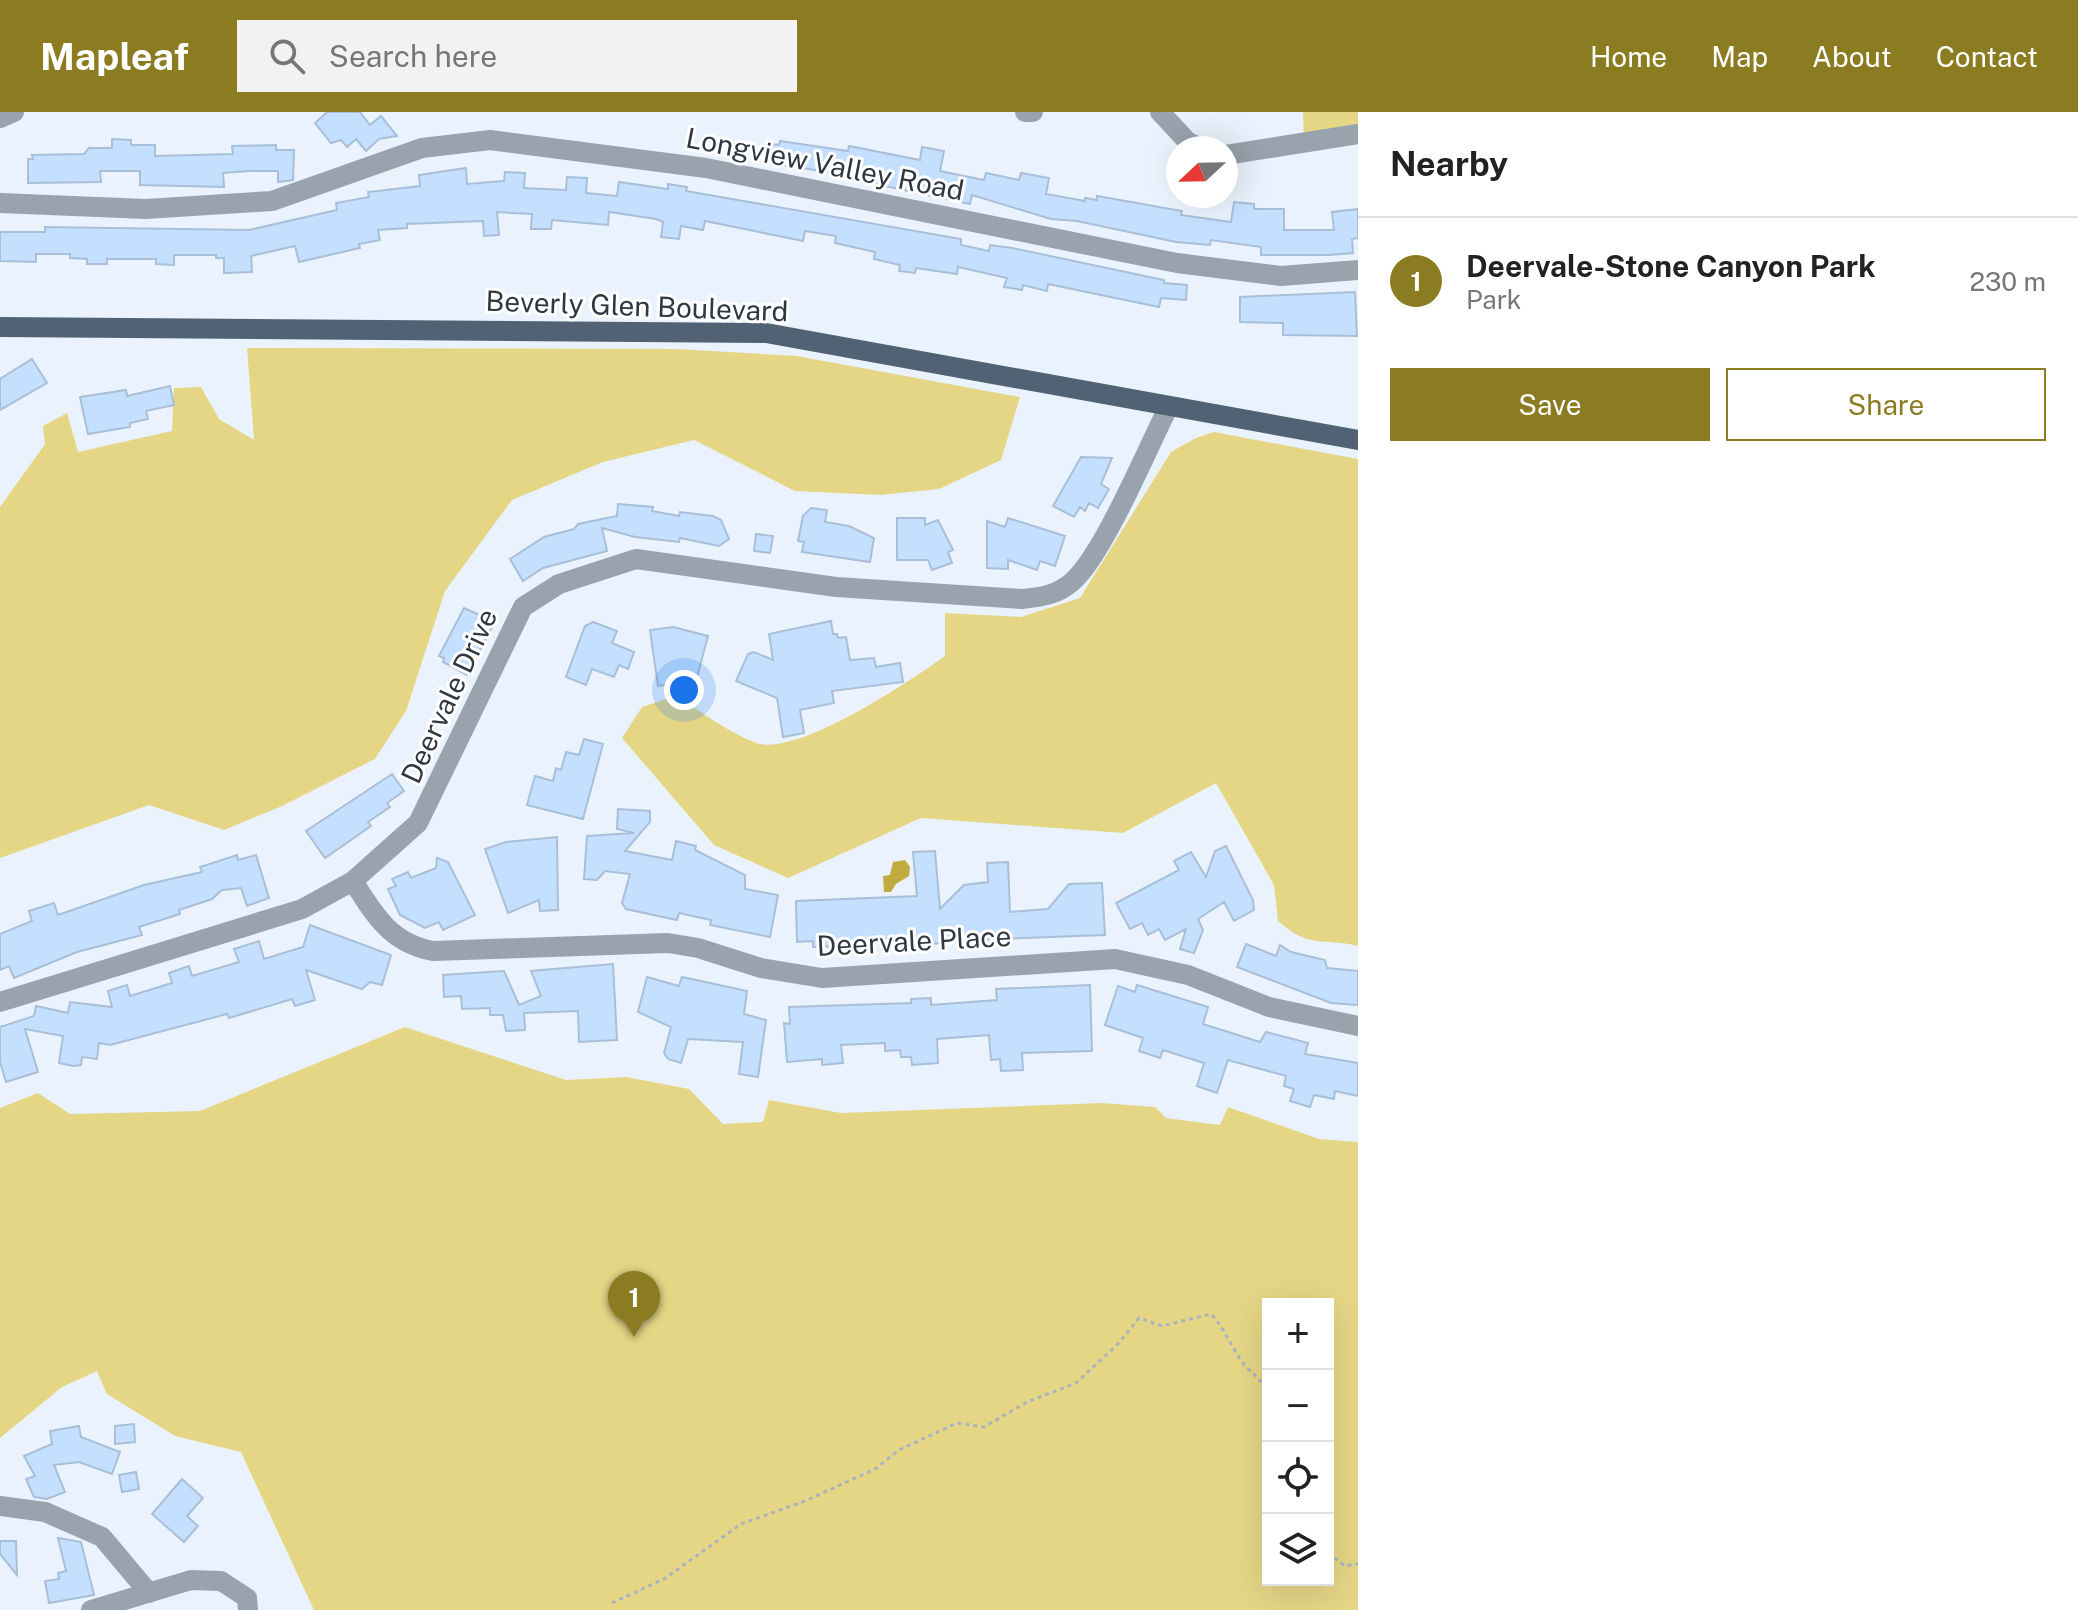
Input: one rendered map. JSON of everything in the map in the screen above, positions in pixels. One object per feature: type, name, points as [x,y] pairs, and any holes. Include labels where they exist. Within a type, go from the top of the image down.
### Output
[{"type":"main road","name":"Beverly Glen Boulevard","points":[[0,327],[766,333],[1358,440]]},
{"type":"street","points":[[0,118],[14,112]]},
{"type":"street","points":[[1025,112],[1033,112]]},
{"type":"street","points":[[1160,112],[1182,136]]},
{"type":"street","points":[[1238,153],[1358,134]]},
{"type":"street","name":"Longview Valley Road","points":[[0,203],[146,209],[272,201],[422,148],[490,140],[706,168],[1177,263],[1281,276],[1358,270]]},
{"type":"street","name":"Deervale Drive","points":[[0,1002],[302,909],[353,881],[418,823],[523,607],[559,584],[636,559],[836,587],[1022,599],[1049,596],[1073,581],[1096,550],[1168,408]]},
{"type":"street","name":"Deervale Place","points":[[353,881],[380,924],[397,939],[411,947],[433,951],[668,943],[761,968],[822,978],[1115,959],[1188,975],[1269,1007],[1358,1026]]},
{"type":"street","points":[[0,1506],[45,1512],[102,1537],[149,1593]]},
{"type":"street","points":[[91,1610],[191,1580],[221,1581],[247,1598],[248,1610]]},
{"type":"path","points":[[612,1603],[664,1579],[741,1524],[805,1501],[875,1469],[899,1450],[957,1423],[984,1427],[1027,1402],[1076,1383],[1118,1344],[1139,1318],[1162,1326],[1211,1314],[1225,1329],[1243,1363],[1262,1380]]},
{"type":"path","points":[[1334,1558],[1345,1566],[1358,1564]]},
{"type":"shaded area","points":[[1303,112],[1358,112],[1358,131],[1304,139]]},
{"type":"shaded area","points":[[247,348],[677,349],[797,356],[1020,397],[1001,460],[939,489],[881,495],[795,491],[694,440],[603,462],[512,500],[445,591],[406,711],[375,759],[282,806],[224,830],[149,805],[0,858],[0,507],[45,444],[43,426],[67,413],[78,452],[172,431],[174,388],[201,387],[219,419],[254,440]]},
{"type":"shaded area","points":[[1214,432],[1358,459],[1358,946],[1308,939],[1278,921],[1274,885],[1216,783],[1123,833],[921,818],[788,878],[714,845],[622,738],[642,707],[675,696],[725,728],[756,743],[775,744],[798,739],[853,714],[945,656],[945,613],[1021,617],[1080,598],[1171,452]]},
{"type":"shaded area","points":[[905,860],[910,867],[909,876],[896,884],[891,892],[884,892],[883,876],[890,875],[893,862]]},
{"type":"shaded area","points":[[405,1027],[566,1080],[626,1077],[689,1089],[723,1124],[763,1122],[769,1100],[841,1113],[1102,1103],[1155,1107],[1166,1118],[1220,1125],[1228,1107],[1319,1139],[1358,1142],[1358,1610],[314,1610],[241,1452],[175,1436],[107,1394],[97,1371],[62,1387],[0,1438],[0,1108],[38,1093],[70,1114],[200,1111]]},
{"type":"building","points":[[327,112],[360,112],[370,125],[381,116],[397,136],[379,139],[366,151],[356,139],[347,147],[341,140],[331,143],[315,123]]},
{"type":"building","points":[[112,139],[131,140],[131,145],[155,145],[155,156],[233,154],[232,146],[276,145],[276,150],[294,150],[293,180],[278,182],[278,171],[249,171],[223,173],[224,187],[140,185],[140,171],[100,171],[101,182],[28,183],[28,159],[33,159],[32,155],[84,154],[89,148],[112,148]]},
{"type":"building","points":[[780,141],[848,151],[849,146],[920,160],[922,147],[944,151],[940,171],[984,180],[986,173],[1019,180],[1021,173],[1049,178],[1046,194],[1085,201],[1085,198],[1097,200],[1097,196],[1182,211],[1181,215],[1231,222],[1233,208],[1238,208],[1238,202],[1254,204],[1254,209],[1284,209],[1284,230],[1334,230],[1332,212],[1358,209],[1358,238],[1352,239],[1353,253],[1329,255],[1261,255],[1261,247],[1211,240],[1210,245],[1176,242],[1077,221],[1051,219],[972,195],[970,204],[847,178],[848,175],[768,163],[771,144],[779,145]]},
{"type":"building","points":[[466,168],[467,184],[504,181],[505,172],[525,173],[524,188],[566,190],[567,177],[587,178],[586,193],[617,196],[619,182],[668,189],[668,184],[687,187],[686,191],[961,239],[961,245],[989,251],[990,245],[1012,248],[1164,280],[1164,283],[1187,285],[1186,300],[1161,298],[1159,307],[1048,284],[1047,291],[1023,285],[1022,290],[1004,287],[1007,278],[958,267],[957,274],[916,268],[915,273],[899,271],[900,265],[874,259],[875,252],[835,243],[836,236],[805,231],[803,241],[705,221],[703,230],[681,226],[679,239],[661,237],[663,222],[609,212],[608,225],[552,220],[551,229],[531,229],[532,214],[497,212],[499,235],[484,236],[483,221],[407,224],[407,228],[378,230],[380,240],[359,244],[360,248],[299,262],[295,246],[251,256],[252,272],[224,273],[224,258],[216,258],[216,255],[174,255],[174,265],[156,264],[156,259],[107,259],[107,264],[87,264],[87,259],[70,258],[70,254],[36,254],[36,262],[0,261],[0,232],[45,232],[45,227],[249,230],[337,210],[336,203],[369,197],[368,192],[420,186],[419,175]]},
{"type":"building","points":[[1355,292],[1357,336],[1283,335],[1283,323],[1240,322],[1240,297]]},
{"type":"building","points":[[32,359],[47,383],[0,410],[0,379]]},
{"type":"building","points":[[170,386],[174,405],[146,411],[148,419],[130,423],[130,427],[88,434],[80,397],[126,390],[127,396]]},
{"type":"building","points":[[1081,457],[1112,458],[1101,484],[1109,489],[1098,508],[1089,503],[1085,511],[1080,507],[1074,517],[1053,506]]},
{"type":"building","points":[[618,504],[653,507],[652,511],[679,516],[680,512],[713,516],[721,520],[729,539],[719,546],[680,538],[679,542],[635,537],[602,528],[607,551],[543,568],[523,581],[510,559],[544,537],[574,529],[578,524],[617,516]]},
{"type":"building","points":[[811,508],[827,510],[825,522],[849,526],[874,538],[870,562],[802,552],[804,542],[798,541],[803,516]]},
{"type":"building","points":[[897,518],[925,518],[925,525],[938,520],[953,550],[948,552],[952,563],[932,570],[928,560],[897,560]]},
{"type":"building","points":[[1008,518],[1065,536],[1055,566],[1040,561],[1037,570],[1008,560],[1008,569],[987,568],[987,521],[1005,527]]},
{"type":"building","points":[[756,534],[773,536],[770,553],[754,551]]},
{"type":"building","points":[[464,608],[495,622],[467,675],[443,662],[444,658],[439,656]]},
{"type":"building","points":[[831,621],[833,634],[837,634],[838,638],[846,637],[850,660],[874,658],[876,667],[900,663],[903,682],[832,691],[834,703],[800,710],[804,733],[783,737],[777,698],[736,681],[748,654],[754,652],[773,660],[769,634]]},
{"type":"building","points":[[593,622],[617,631],[612,643],[634,652],[628,669],[619,665],[614,677],[592,669],[586,685],[566,677],[585,626]]},
{"type":"building","points":[[673,627],[708,636],[696,681],[658,686],[650,630]]},
{"type":"building","points":[[584,739],[603,744],[583,819],[527,805],[535,776],[553,781],[556,768],[561,770],[566,752],[579,755]]},
{"type":"building","points":[[392,774],[404,791],[387,803],[390,807],[368,822],[371,826],[325,858],[306,831]]},
{"type":"building","points":[[618,809],[650,811],[650,822],[625,851],[672,860],[676,841],[696,846],[695,850],[745,875],[745,889],[778,895],[770,937],[710,925],[711,920],[679,913],[677,920],[626,909],[622,903],[630,874],[605,871],[597,880],[584,879],[587,836],[634,833],[617,829]]},
{"type":"building","points":[[557,837],[558,910],[540,911],[539,900],[508,913],[485,849],[506,842]]},
{"type":"building","points":[[1226,846],[1253,900],[1254,910],[1234,921],[1224,902],[1198,919],[1203,930],[1194,953],[1180,949],[1186,929],[1165,940],[1159,929],[1148,935],[1142,923],[1130,929],[1116,903],[1179,870],[1174,861],[1191,852],[1206,877],[1215,851]]},
{"type":"building","points":[[935,851],[940,909],[964,885],[988,882],[987,863],[1008,862],[1010,912],[1048,909],[1069,884],[1102,883],[1105,935],[972,940],[891,948],[891,938],[860,941],[861,949],[840,950],[840,946],[813,947],[813,941],[797,942],[796,901],[917,896],[913,852]]},
{"type":"building","points":[[237,855],[238,860],[256,855],[269,898],[247,906],[241,888],[222,890],[212,899],[179,910],[180,914],[139,927],[142,935],[77,952],[14,978],[9,966],[0,970],[0,934],[32,921],[29,911],[54,903],[58,915],[144,885],[202,872],[200,867]]},
{"type":"building","points":[[437,858],[448,862],[475,915],[443,930],[439,922],[425,928],[400,915],[388,889],[396,886],[392,879],[408,872],[411,878],[436,868]]},
{"type":"building","points":[[310,925],[391,955],[382,985],[370,982],[362,989],[306,970],[315,1000],[295,1006],[292,999],[229,1018],[227,1014],[110,1045],[99,1043],[97,1059],[82,1057],[81,1065],[73,1066],[59,1063],[63,1036],[25,1029],[38,1072],[6,1082],[0,1062],[0,1027],[34,1016],[36,1006],[68,1013],[70,1002],[112,1007],[108,991],[127,985],[130,996],[172,983],[169,973],[189,966],[192,976],[239,962],[234,949],[259,941],[264,959],[303,947]]},
{"type":"building","points":[[1246,944],[1276,956],[1280,945],[1291,952],[1325,960],[1327,968],[1358,971],[1358,1005],[1331,1003],[1237,967]]},
{"type":"building","points":[[613,964],[617,1040],[579,1042],[578,1011],[524,1013],[525,1030],[506,1031],[503,1015],[490,1015],[490,1008],[462,1009],[461,996],[444,997],[443,975],[504,971],[519,1005],[541,996],[531,971]]},
{"type":"building","points":[[647,977],[679,986],[682,977],[747,991],[744,1014],[766,1020],[758,1077],[739,1074],[743,1042],[688,1039],[681,1063],[668,1059],[664,1053],[671,1027],[638,1012]]},
{"type":"building","points":[[1090,985],[1092,1051],[1022,1053],[1023,1070],[1001,1071],[1000,1059],[991,1060],[989,1035],[937,1039],[938,1063],[912,1065],[911,1057],[901,1057],[900,1050],[885,1051],[885,1043],[841,1045],[843,1063],[822,1065],[822,1059],[787,1062],[784,1023],[790,1024],[789,1007],[911,1003],[911,999],[931,998],[931,1005],[997,1000],[996,989]]},
{"type":"building","points":[[1137,985],[1208,1007],[1203,1024],[1260,1042],[1266,1032],[1308,1043],[1305,1054],[1358,1063],[1358,1096],[1335,1091],[1334,1099],[1314,1095],[1310,1107],[1290,1101],[1294,1089],[1284,1086],[1286,1076],[1228,1060],[1217,1093],[1197,1086],[1204,1063],[1163,1050],[1160,1058],[1139,1051],[1143,1038],[1105,1025],[1118,986],[1135,992]]},
{"type":"building","points":[[134,1424],[135,1442],[115,1444],[115,1426]]},
{"type":"building","points":[[79,1426],[81,1437],[120,1452],[112,1474],[79,1462],[54,1465],[65,1492],[47,1499],[34,1497],[26,1479],[35,1476],[24,1456],[52,1444],[50,1431]]},
{"type":"building","points":[[136,1472],[139,1489],[122,1492],[119,1475]]},
{"type":"building","points":[[182,1479],[203,1498],[187,1516],[198,1526],[184,1542],[152,1514]]},
{"type":"building","points":[[58,1538],[81,1542],[94,1595],[49,1603],[45,1581],[59,1579],[58,1573],[66,1571]]},
{"type":"building","points":[[0,1541],[16,1541],[17,1575],[0,1554]]},
{"type":"place","name":"Deervale-Stone Canyon Park","points":[[634,1337]]}]
